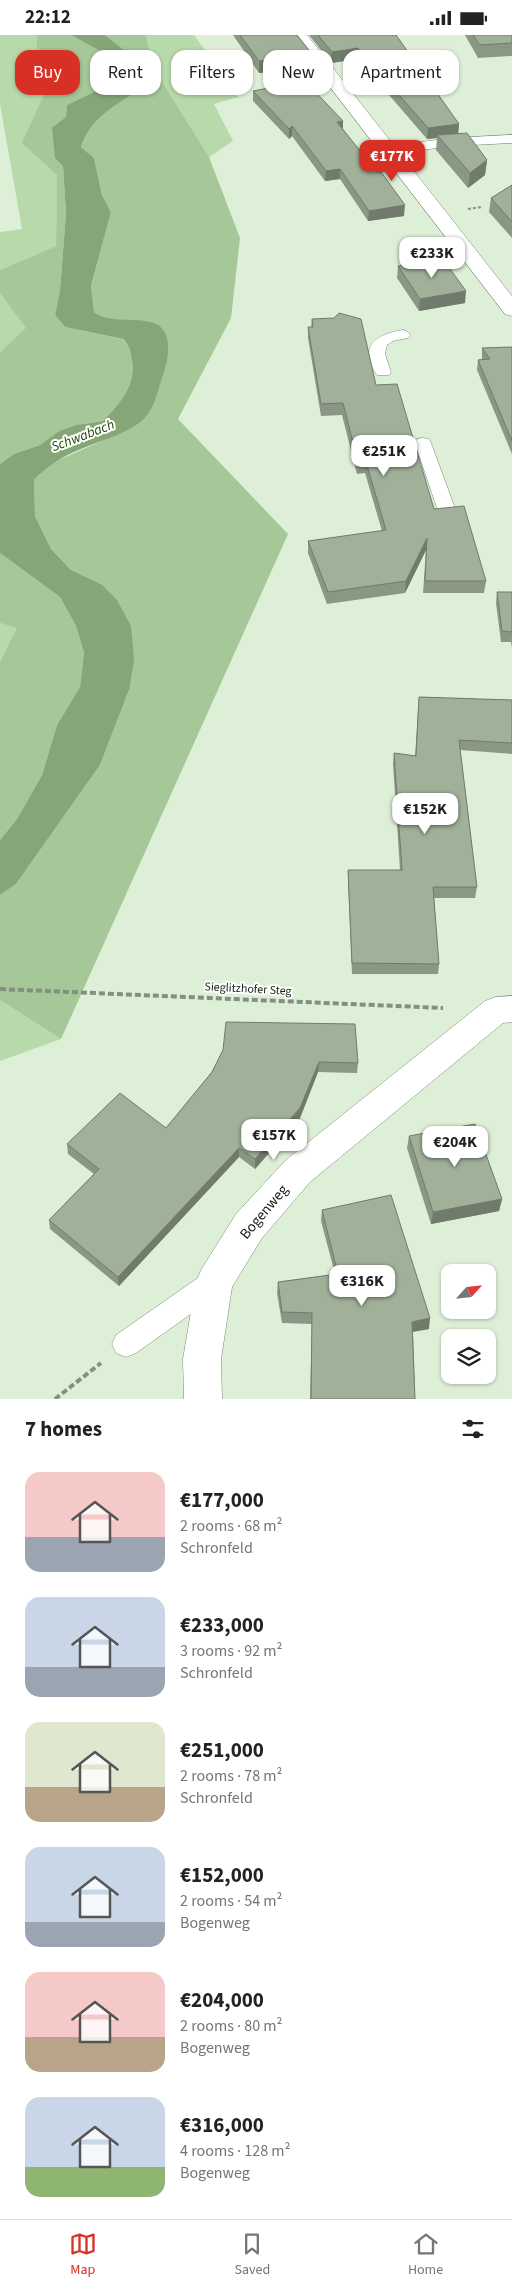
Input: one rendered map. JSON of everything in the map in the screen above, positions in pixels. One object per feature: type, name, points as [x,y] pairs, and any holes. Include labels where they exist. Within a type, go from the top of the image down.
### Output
[{"type":"street","points":[[298,35],[512,310]]},
{"type":"street","name":"Bogenweg","points":[[203,1399],[202,1359],[214,1282],[249,1226],[298,1171],[504,1009]]},
{"type":"lane","points":[[388,150],[453,142],[512,139]]},
{"type":"lane","points":[[383,372],[377,354],[380,343],[389,337],[403,335]]},
{"type":"lane","points":[[423,443],[447,511]]},
{"type":"lane","points":[[126,1345],[214,1282]]},
{"type":"path","name":"Sieglitzhofer Steg","points":[[0,989],[504,1009]]},
{"type":"path","points":[[54,1399],[126,1345]]},
{"type":"shaded area","points":[[0,35],[37,35],[38,48],[41,50],[15,50],[15,95],[44,95],[23,143],[57,175],[56,246],[0,270],[0,232],[22,229],[0,104]]},
{"type":"shaded area","points":[[37,35],[71,35],[98,50],[90,50],[90,94],[67,105],[63,166],[66,214],[60,290],[55,315],[65,327],[122,339],[130,351],[133,369],[129,386],[121,401],[103,421],[76,425],[59,431],[40,445],[14,454],[0,464],[0,352],[26,328],[0,293],[0,270],[56,246],[57,175],[22,143],[44,95],[80,95],[80,50],[40,50],[37,48]]},
{"type":"shaded area","points":[[105,35],[146,35],[149,50],[124,50]]},
{"type":"shaded area","points":[[146,35],[194,35],[205,50],[171,50],[171,95],[238,95],[239,97],[214,104],[233,141],[209,157],[161,80],[161,50],[149,50]]},
{"type":"shaded area","points":[[161,80],[209,157],[240,238],[231,318],[178,419],[288,534],[61,1039],[0,1000],[0,895],[16,884],[100,765],[129,690],[101,584],[71,570],[51,549],[35,516],[34,480],[47,467],[61,459],[129,429],[147,416],[166,365],[140,321],[104,318],[94,312],[91,286],[111,212],[102,195],[94,158],[81,147],[85,137],[96,121],[132,95],[161,95]]},
{"type":"shaded area","points":[[0,293],[27,328],[0,352]]},
{"type":"shaded area","points":[[0,553],[60,597],[76,626],[84,653],[80,687],[57,725],[42,775],[17,819],[0,840],[0,662],[17,628],[0,623]]},
{"type":"shaded area","points":[[0,623],[18,628],[0,662]]},
{"type":"shaded area","points":[[0,1000],[61,1039],[0,1061]]},
{"type":"water","points":[[71,35],[105,35],[124,50],[98,50]]},
{"type":"water","name":"Schwabach","points":[[90,94],[132,95],[96,121],[85,137],[81,147],[94,158],[102,195],[111,212],[91,286],[94,312],[111,319],[151,322],[159,325],[168,340],[168,357],[155,399],[143,420],[117,435],[62,458],[44,470],[34,480],[35,516],[51,549],[71,570],[101,584],[117,600],[131,626],[134,660],[129,690],[100,765],[16,884],[0,895],[0,840],[17,819],[42,775],[57,725],[80,687],[84,653],[76,626],[60,597],[0,553],[0,464],[14,454],[40,445],[59,431],[76,425],[103,421],[121,401],[132,378],[133,369],[130,351],[123,339],[65,327],[55,315],[60,290],[66,214],[63,166],[55,158],[52,128],[66,117],[67,105]]},
{"type":"building","points":[[240,35],[297,35],[309,50],[263,50],[263,60],[259,61],[253,50],[251,50]]},
{"type":"building","points":[[318,35],[396,35],[407,50],[360,50],[358,48],[333,52],[333,50],[330,50]]},
{"type":"building","points":[[473,35],[512,35],[512,43],[480,45]]},
{"type":"building","points":[[263,89],[263,95],[318,95],[343,121],[337,122],[377,172],[381,172],[405,205],[369,211],[340,169],[326,171],[292,126],[289,129],[253,91]]},
{"type":"building","points":[[399,95],[438,95],[459,124],[428,128]]},
{"type":"building","points":[[467,133],[487,160],[470,173],[437,135]]},
{"type":"building","points":[[512,185],[512,222],[491,198]]},
{"type":"building","points":[[443,259],[466,291],[420,299],[398,266]]},
{"type":"building","points":[[339,313],[361,319],[376,385],[397,384],[434,509],[464,506],[486,581],[425,581],[427,538],[406,581],[328,592],[308,541],[386,530],[366,462],[358,462],[343,403],[321,404],[308,327],[313,327],[312,319],[334,318]]},
{"type":"building","points":[[512,347],[512,441],[478,360],[490,359],[482,348]]},
{"type":"building","points":[[497,592],[512,592],[512,632],[502,631]]},
{"type":"building","points":[[419,697],[512,700],[512,743],[459,740],[477,887],[433,887],[439,964],[352,963],[348,870],[402,870],[394,753],[416,756]]},
{"type":"building","points":[[226,1022],[355,1024],[358,1063],[319,1062],[300,1108],[255,1159],[239,1148],[118,1277],[49,1220],[99,1169],[67,1144],[120,1093],[166,1128],[212,1072],[223,1050]]},
{"type":"building","points":[[475,1124],[502,1199],[433,1212],[409,1136]]},
{"type":"building","points":[[391,1195],[430,1318],[412,1322],[415,1399],[311,1399],[312,1313],[282,1312],[278,1282],[338,1274],[322,1210]]}]
